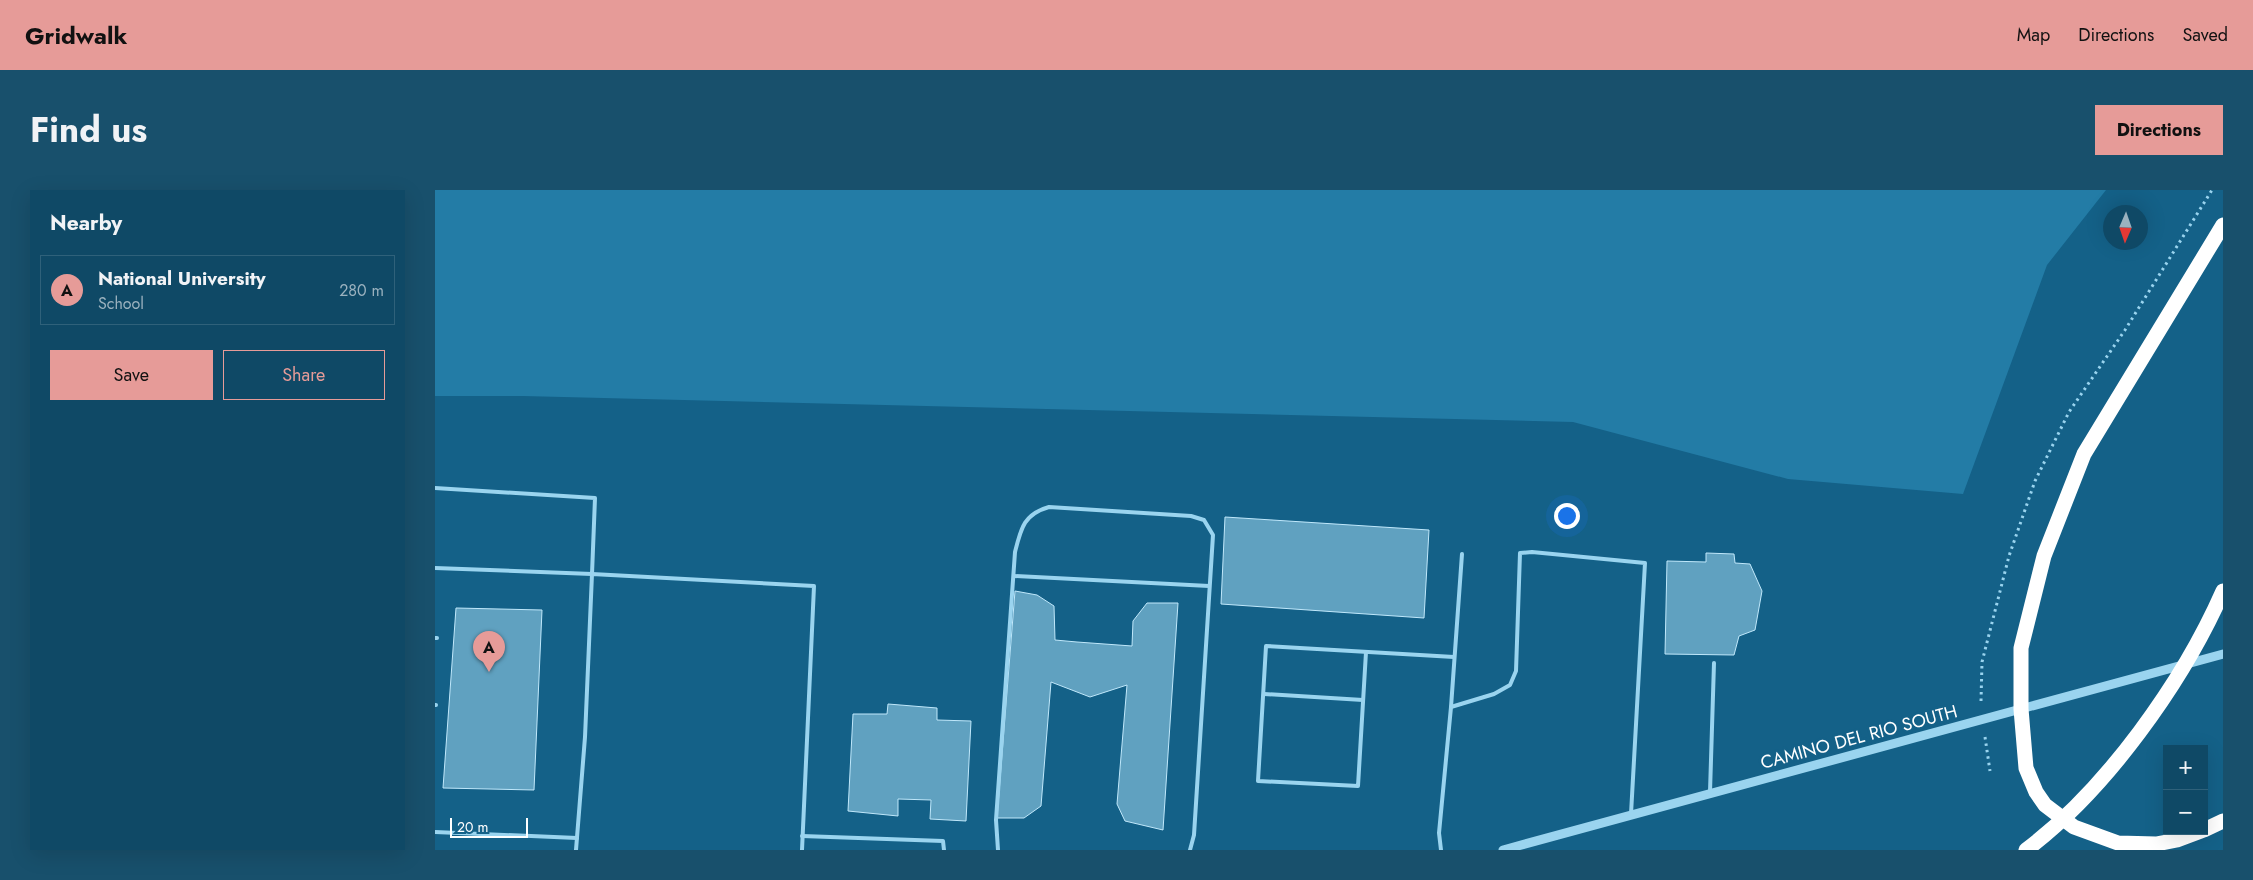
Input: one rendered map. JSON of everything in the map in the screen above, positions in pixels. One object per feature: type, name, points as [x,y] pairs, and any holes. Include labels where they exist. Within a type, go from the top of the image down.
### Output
[{"type":"highway","points":[[2190,835],[2177,840],[2137,845],[2118,843],[2095,836],[2058,816],[2045,805],[2036,792],[2026,768],[2021,709],[2021,648],[2044,556],[2084,454],[2223,225]]},
{"type":"highway","points":[[2026,850],[2089,792],[2134,738],[2175,681],[2210,621],[2223,591]]},
{"type":"highway","points":[[2208,828],[2223,821]]},
{"type":"street","name":"CAMINO DEL RIO SOUTH","points":[[1503,850],[2223,654]]},
{"type":"lane","points":[[435,488],[595,498],[576,850]]},
{"type":"lane","points":[[998,850],[995,820],[1015,552],[1026,520],[1035,511],[1049,507],[1191,516],[1204,520],[1213,534],[1194,835],[1190,850]]},
{"type":"lane","points":[[1451,707],[1494,694],[1510,685],[1516,671],[1521,553],[1532,552],[1645,563],[1631,816]]},
{"type":"lane","points":[[1441,850],[1439,833],[1451,707],[1462,554]]},
{"type":"lane","points":[[435,568],[815,586],[802,850]]},
{"type":"lane","points":[[1014,576],[1209,586]]},
{"type":"lane","points":[[1366,652],[1358,786],[1258,781],[1266,646],[1454,657]]},
{"type":"lane","points":[[1710,794],[1714,663]]},
{"type":"lane","points":[[1263,694],[1363,700]]},
{"type":"lane","points":[[435,832],[577,838]]},
{"type":"lane","points":[[802,836],[943,841],[944,850]]},
{"type":"shaded area","points":[[435,190],[2106,190],[2047,265],[1963,494],[1788,479],[1573,422],[523,396],[435,396]]},
{"type":"building","points":[[1225,517],[1429,530],[1424,618],[1221,604]]},
{"type":"building","points":[[1706,553],[1734,554],[1735,563],[1750,564],[1762,591],[1755,630],[1739,636],[1734,655],[1665,654],[1667,561],[1706,562]]},
{"type":"building","points":[[1015,591],[1037,595],[1054,606],[1055,640],[1077,642],[1132,646],[1133,621],[1147,603],[1178,603],[1163,830],[1125,821],[1117,804],[1127,685],[1090,697],[1051,682],[1041,806],[1024,818],[997,818]]},
{"type":"building","points":[[456,608],[542,610],[534,790],[443,788]]},
{"type":"building","points":[[888,704],[937,708],[937,720],[971,721],[966,821],[930,819],[931,800],[898,799],[898,816],[848,811],[853,714],[887,714]]},
{"type":"place","name":"National University","points":[[489,672]]}]
